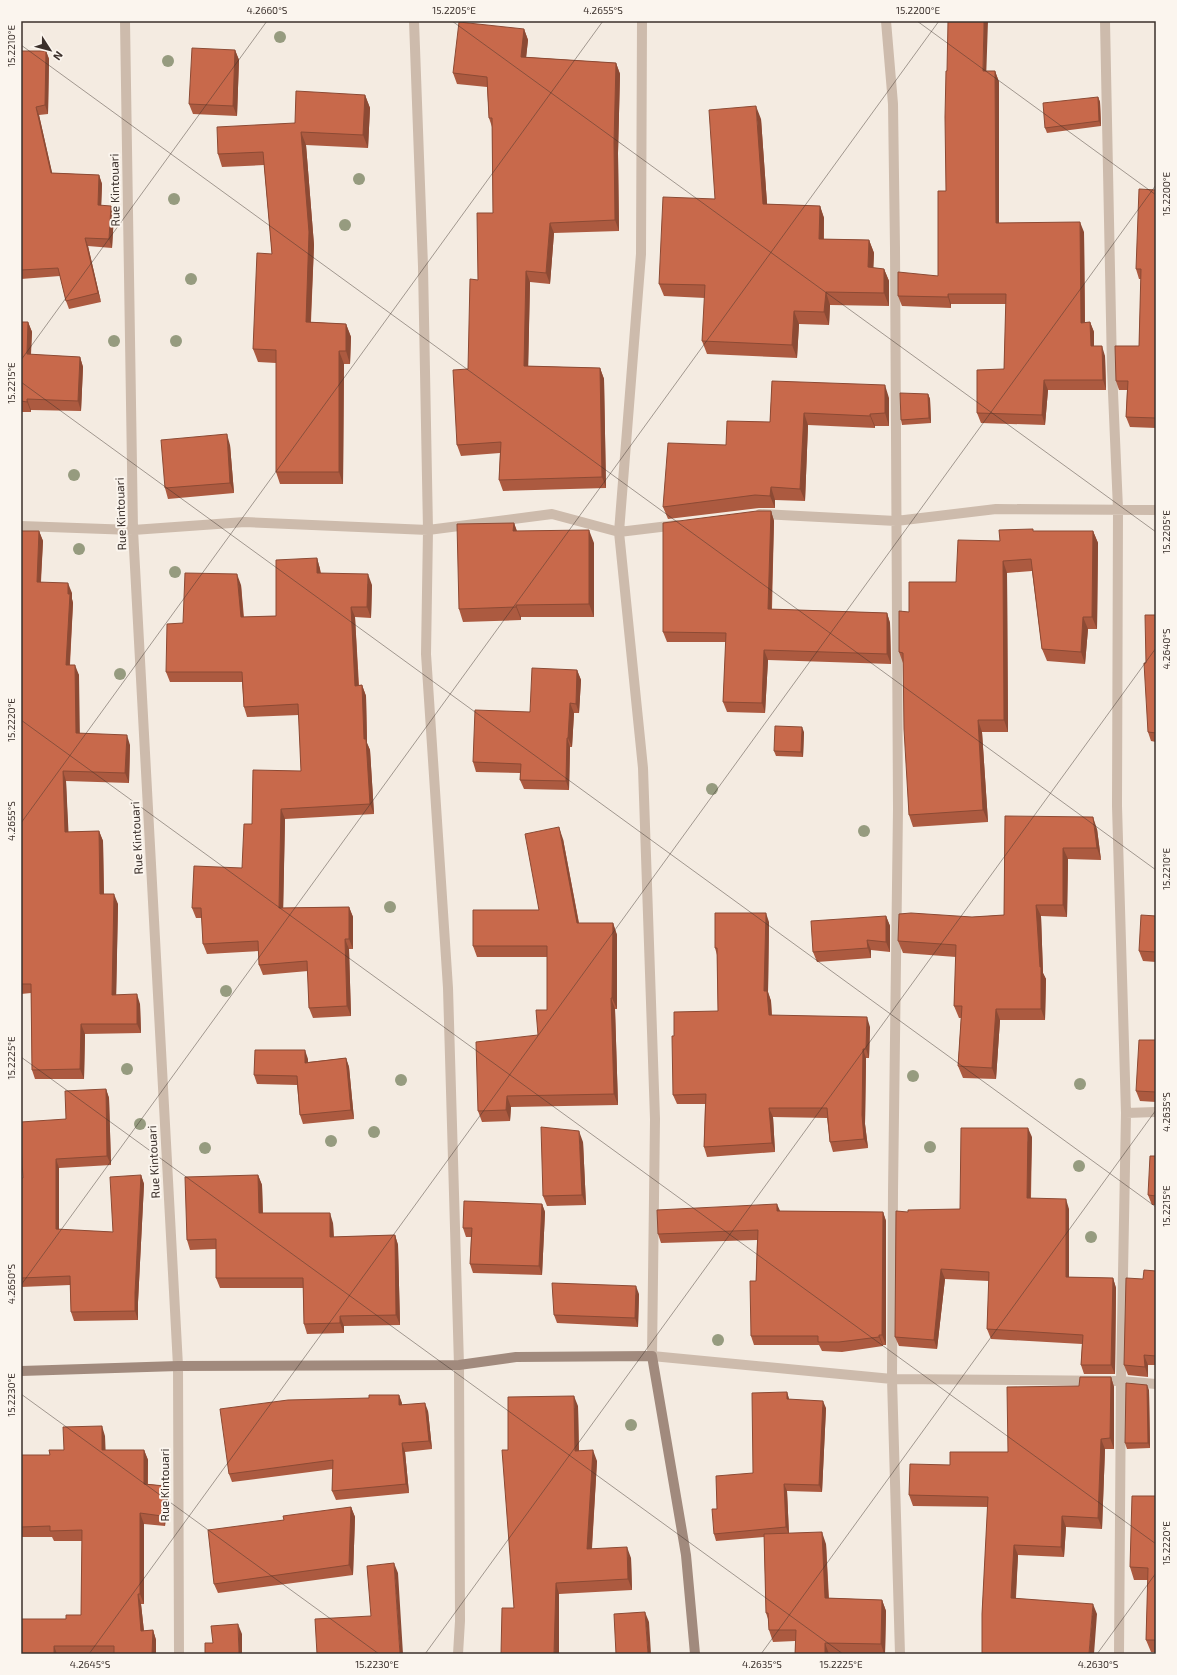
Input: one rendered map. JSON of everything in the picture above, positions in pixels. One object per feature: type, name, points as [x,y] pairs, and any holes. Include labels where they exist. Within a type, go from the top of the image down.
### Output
[{"type":"street","name":"Rue Kintouari","points":[[125,21],[133,530],[178,1366],[179,1654]]},
{"type":"street","points":[[414,21],[424,266],[428,530],[426,654],[448,988],[459,1364],[460,1621],[458,1654]]},
{"type":"street","points":[[642,21],[641,254],[619,532],[643,768],[655,1119],[652,1356],[686,1555],[695,1654]]},
{"type":"street","points":[[886,21],[893,104],[898,809],[892,1379],[900,1654]]},
{"type":"street","points":[[1105,21],[1112,369],[1118,509],[1117,806],[1126,1113],[1121,1381],[1119,1654]]},
{"type":"street","points":[[752,515],[760,514],[896,521],[996,510],[1156,510]]},
{"type":"street","points":[[21,526],[133,530],[245,522],[428,530],[552,514],[619,532],[690,523]]},
{"type":"street","points":[[1126,1113],[1156,1112]]},
{"type":"street","points":[[21,1371],[178,1366],[459,1364],[516,1357],[652,1356],[892,1379],[1121,1381],[1156,1384]]},
{"type":"building","points":[[948,21],[984,21],[983,71],[995,71],[996,223],[1080,222],[1081,323],[1090,322],[1091,346],[1102,346],[1103,380],[1044,380],[1042,415],[977,413],[977,370],[1004,369],[1006,294],[948,294],[948,297],[898,296],[898,272],[938,276],[938,191],[946,191],[945,117]]},
{"type":"building","points":[[459,22],[524,29],[521,57],[616,63],[614,143],[615,220],[550,223],[546,273],[526,271],[524,366],[600,368],[602,477],[499,480],[501,442],[457,445],[453,370],[468,369],[470,279],[478,280],[477,213],[493,213],[492,118],[489,118],[487,77],[453,73]]},
{"type":"building","points":[[192,48],[235,50],[233,106],[189,104]]},
{"type":"building","points":[[21,51],[46,51],[45,105],[36,107],[51,173],[99,175],[98,205],[111,206],[109,239],[85,238],[98,293],[66,301],[58,268],[21,270]]},
{"type":"building","points":[[296,91],[365,95],[363,135],[301,132],[309,232],[306,322],[346,324],[346,351],[339,351],[339,472],[276,472],[276,350],[253,349],[257,253],[272,254],[263,152],[218,154],[217,127],[295,123]]},
{"type":"building","points":[[1098,97],[1099,121],[1045,128],[1043,103]]},
{"type":"building","points":[[756,106],[763,204],[820,206],[819,239],[869,240],[868,267],[884,269],[884,293],[826,292],[824,312],[794,311],[792,345],[702,341],[705,285],[659,284],[663,197],[715,199],[709,110]]},
{"type":"building","points":[[1139,189],[1156,190],[1156,418],[1126,417],[1128,381],[1116,381],[1115,346],[1139,346],[1141,269],[1136,269]]},
{"type":"building","points":[[21,322],[28,322],[27,354],[80,357],[78,401],[27,399],[27,402],[21,401]]},
{"type":"building","points":[[772,381],[885,385],[885,413],[870,414],[870,416],[804,413],[800,489],[771,487],[770,496],[755,495],[663,507],[668,443],[726,445],[727,421],[770,422]]},
{"type":"building","points":[[900,393],[928,394],[929,418],[901,420]]},
{"type":"building","points":[[227,434],[230,483],[165,488],[161,440]]},
{"type":"building","points":[[757,511],[771,511],[768,609],[887,613],[887,654],[764,650],[762,703],[723,702],[726,633],[663,632],[663,523]]},
{"type":"building","points":[[514,523],[513,531],[589,530],[589,604],[516,605],[516,607],[459,609],[457,524]]},
{"type":"building","points":[[1033,529],[1033,531],[1093,531],[1092,617],[1083,617],[1081,652],[1042,649],[1031,559],[1003,561],[1004,720],[978,720],[983,810],[909,815],[904,729],[903,653],[899,652],[899,611],[909,612],[909,582],[956,582],[958,540],[1000,541],[999,530]]},
{"type":"building","points":[[21,531],[39,531],[37,582],[68,583],[68,594],[70,594],[66,665],[75,665],[76,733],[127,735],[125,773],[63,771],[65,832],[99,831],[100,894],[114,894],[112,995],[137,994],[137,1024],[81,1024],[80,1069],[32,1070],[31,984],[21,984]]},
{"type":"building","points":[[317,558],[317,573],[368,574],[367,607],[351,607],[355,686],[362,685],[364,739],[366,739],[370,804],[281,809],[279,908],[349,907],[349,939],[345,939],[347,1006],[309,1008],[307,961],[259,965],[258,941],[203,944],[201,908],[192,908],[194,866],[242,868],[244,824],[252,824],[253,770],[301,771],[298,704],[244,707],[242,672],[166,672],[167,624],[183,623],[185,573],[237,574],[241,617],[276,616],[276,560]]},
{"type":"building","points":[[1145,615],[1156,615],[1156,733],[1148,732],[1144,663],[1146,663]]},
{"type":"building","points":[[532,668],[577,670],[576,704],[570,703],[567,738],[566,781],[520,780],[521,764],[473,762],[475,710],[530,712]]},
{"type":"building","points":[[775,726],[802,727],[801,752],[774,751]]},
{"type":"building","points":[[1005,816],[1093,817],[1097,848],[1063,848],[1063,905],[1036,905],[1041,967],[1041,1009],[996,1009],[992,1068],[958,1066],[962,1006],[954,1006],[956,945],[898,941],[899,914],[911,913],[972,917],[1004,915]]},
{"type":"building","points":[[559,827],[577,923],[613,923],[611,998],[614,1094],[507,1096],[506,1110],[478,1111],[476,1042],[538,1035],[536,1010],[547,1010],[547,946],[473,946],[473,910],[539,910],[525,834]]},
{"type":"building","points":[[715,913],[766,913],[764,991],[767,991],[769,1015],[867,1017],[866,1049],[863,1049],[862,1115],[864,1139],[830,1142],[827,1108],[769,1108],[772,1143],[704,1147],[706,1094],[673,1095],[672,1036],[674,1036],[674,1012],[718,1011]]},
{"type":"building","points":[[1141,915],[1156,916],[1156,952],[1139,951]]},
{"type":"building","points":[[886,916],[886,942],[867,940],[868,948],[813,952],[811,921]]},
{"type":"building","points":[[1139,1040],[1156,1040],[1156,1092],[1136,1091]]},
{"type":"building","points":[[255,1050],[305,1050],[305,1063],[346,1058],[351,1110],[300,1115],[297,1076],[254,1075]]},
{"type":"building","points":[[106,1089],[107,1156],[56,1159],[56,1229],[113,1232],[110,1177],[141,1175],[135,1311],[71,1312],[70,1276],[21,1278],[21,1178],[23,1178],[21,1122],[66,1119],[65,1091]]},
{"type":"building","points":[[541,1127],[579,1131],[582,1195],[543,1196]]},
{"type":"building","points":[[961,1128],[1028,1128],[1027,1198],[1066,1199],[1066,1277],[1113,1278],[1111,1365],[1081,1365],[1083,1335],[987,1329],[989,1272],[941,1269],[934,1340],[895,1337],[896,1211],[908,1212],[908,1210],[960,1209]]},
{"type":"building","points":[[1150,1156],[1156,1156],[1156,1196],[1148,1195]]},
{"type":"building","points":[[258,1175],[259,1213],[330,1213],[330,1237],[395,1235],[396,1315],[340,1316],[340,1323],[304,1324],[303,1278],[216,1278],[216,1239],[187,1240],[185,1177]]},
{"type":"building","points":[[464,1201],[542,1204],[539,1266],[470,1264],[472,1228],[463,1228]]},
{"type":"building","points":[[777,1204],[777,1211],[883,1212],[882,1335],[879,1335],[879,1337],[839,1342],[818,1342],[818,1336],[751,1336],[750,1281],[756,1281],[758,1230],[658,1234],[657,1210]]},
{"type":"building","points":[[1144,1270],[1156,1271],[1156,1356],[1144,1355],[1145,1367],[1124,1365],[1126,1278],[1143,1279]]},
{"type":"building","points":[[552,1283],[636,1286],[635,1318],[554,1315]]},
{"type":"building","points":[[1080,1377],[1111,1377],[1110,1438],[1101,1439],[1098,1518],[1062,1516],[1061,1547],[1014,1545],[1011,1598],[1093,1604],[1089,1654],[982,1654],[982,1614],[988,1497],[909,1495],[910,1464],[950,1465],[950,1452],[1008,1452],[1007,1387],[1079,1386]]},
{"type":"building","points":[[1126,1383],[1147,1385],[1148,1443],[1125,1443]]},
{"type":"building","points":[[787,1392],[787,1399],[823,1401],[819,1485],[784,1484],[786,1527],[714,1534],[712,1509],[717,1509],[716,1476],[753,1473],[752,1393]]},
{"type":"building","points":[[369,1395],[399,1395],[399,1405],[425,1403],[429,1441],[402,1443],[406,1484],[332,1491],[333,1460],[229,1474],[220,1409],[288,1400],[369,1398]]},
{"type":"building","points":[[574,1396],[575,1451],[593,1450],[587,1549],[627,1547],[628,1579],[556,1583],[554,1654],[501,1654],[502,1608],[514,1608],[502,1450],[508,1450],[508,1397]]},
{"type":"building","points":[[102,1426],[102,1450],[144,1450],[144,1484],[165,1486],[162,1516],[140,1513],[140,1594],[138,1594],[141,1631],[153,1630],[152,1654],[114,1654],[114,1646],[54,1646],[54,1654],[21,1654],[21,1619],[66,1619],[66,1615],[81,1615],[82,1530],[50,1531],[50,1526],[21,1527],[21,1455],[50,1455],[49,1450],[64,1450],[63,1427]]},
{"type":"building","points":[[1132,1496],[1156,1496],[1156,1640],[1146,1640],[1148,1568],[1130,1567]]},
{"type":"building","points":[[351,1507],[349,1565],[214,1584],[208,1530],[284,1520],[283,1516]]},
{"type":"building","points":[[822,1532],[825,1598],[882,1600],[881,1644],[825,1643],[825,1654],[795,1654],[796,1630],[769,1630],[768,1613],[766,1613],[764,1534]]},
{"type":"building","points":[[394,1563],[400,1654],[317,1654],[315,1619],[371,1616],[367,1566]]},
{"type":"building","points":[[645,1612],[648,1654],[616,1654],[614,1614]]},
{"type":"building","points":[[238,1624],[239,1654],[205,1654],[205,1643],[213,1643],[211,1626]]}]
